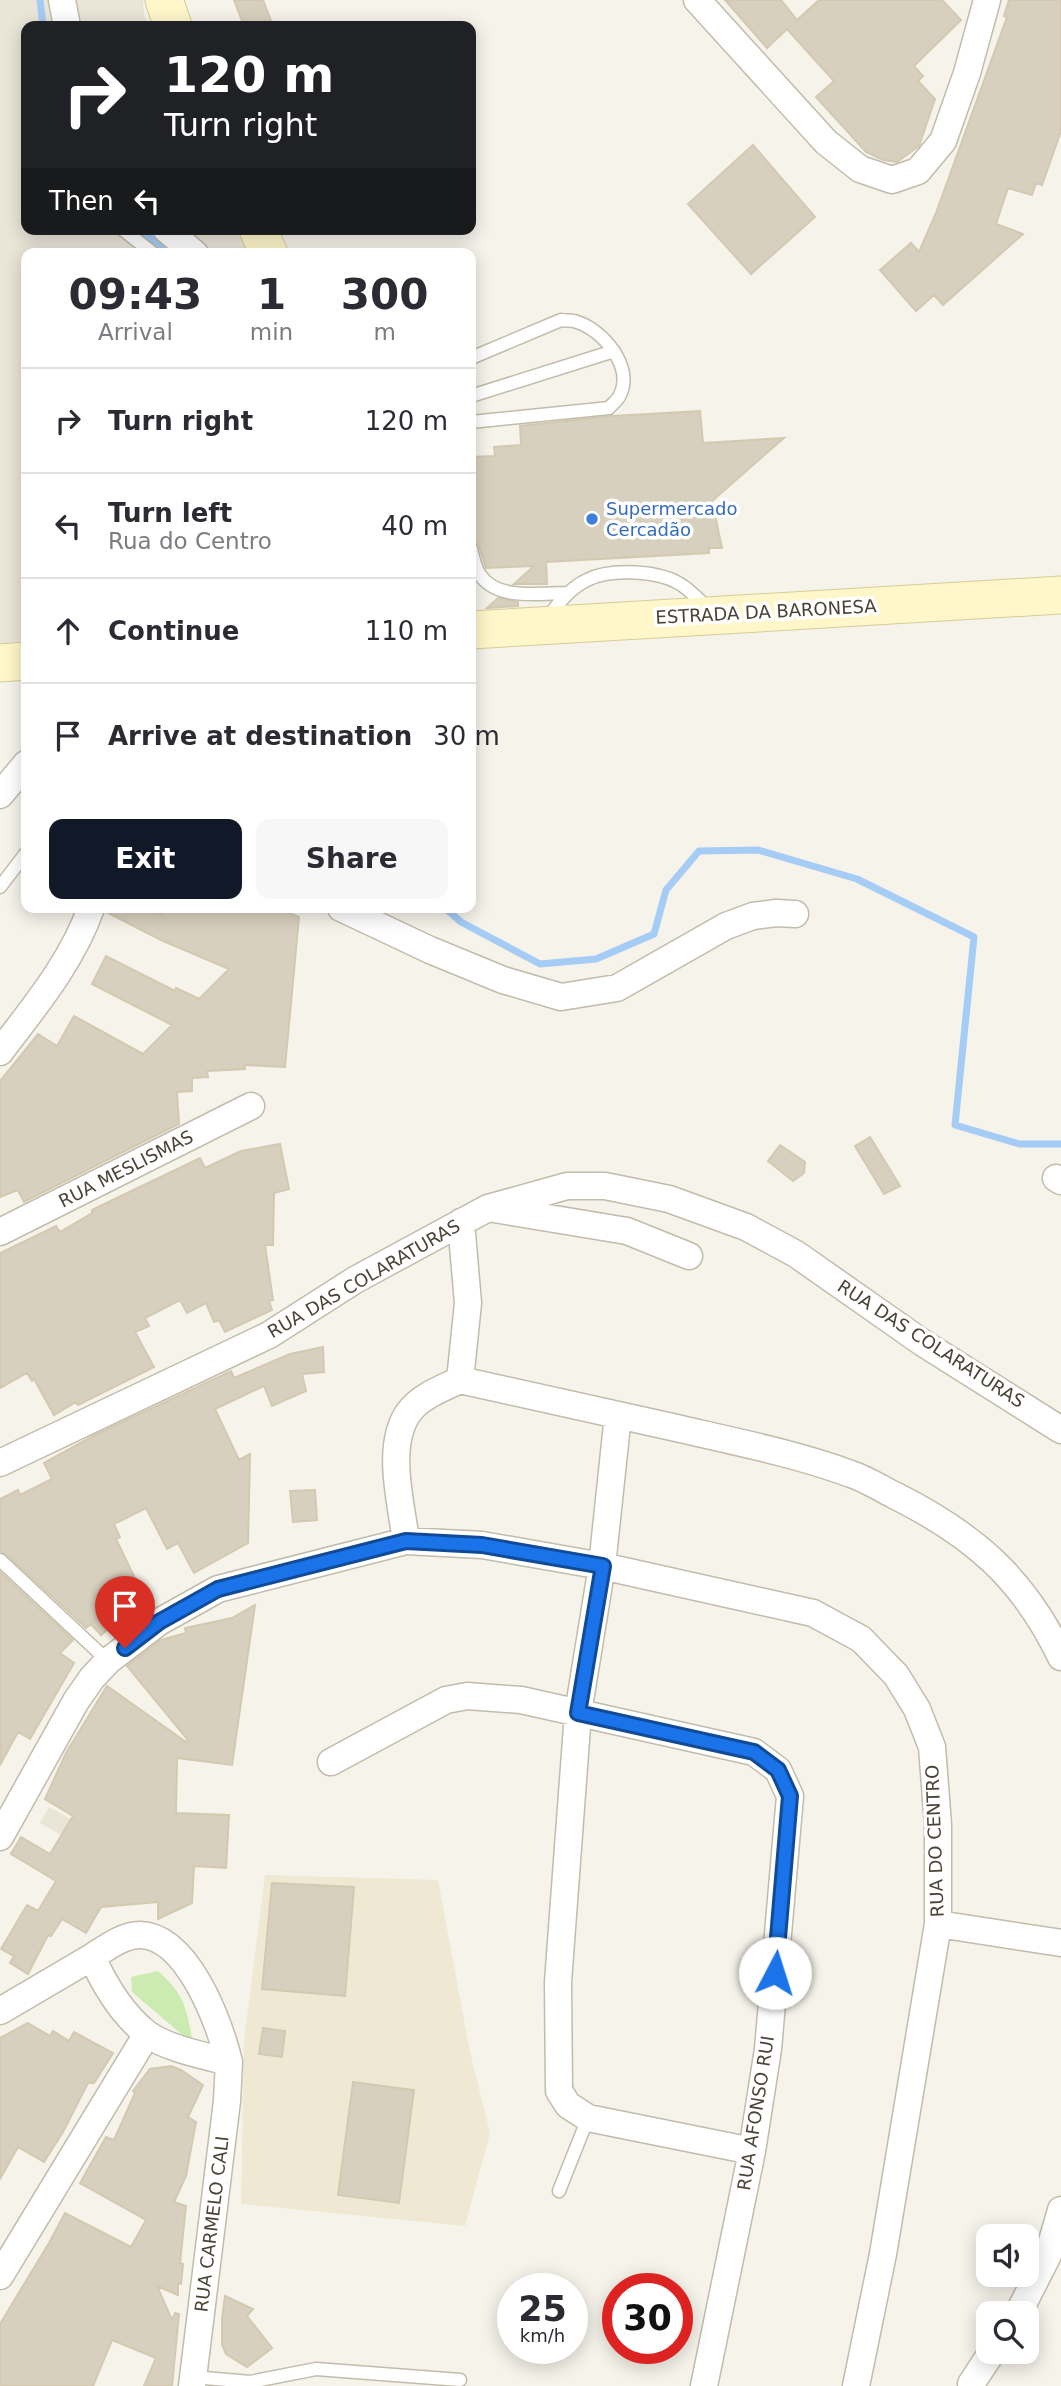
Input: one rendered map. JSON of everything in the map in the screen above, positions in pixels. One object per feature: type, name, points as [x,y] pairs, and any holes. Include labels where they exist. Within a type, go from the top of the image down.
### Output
[{"type":"main road","points":[[164,0],[171,21]]},
{"type":"main road","name":"ESTRADA DA BARONESA","points":[[476,630],[1061,595]]},
{"type":"main road","points":[[0,663],[21,661]]},
{"type":"street","points":[[62,0],[66,21]]},
{"type":"street","points":[[697,0],[826,142],[860,169],[892,180],[918,171],[943,141],[967,74],[987,0]]},
{"type":"street","points":[[173,235],[188,248]]},
{"type":"street","points":[[0,795],[21,770]]},
{"type":"street","points":[[0,1052],[48,989],[83,930],[89,913]]},
{"type":"street","points":[[352,913],[491,975],[561,997],[617,988],[726,926],[753,916],[795,914]]},
{"type":"street","name":"RUA MESLISMAS","points":[[0,1232],[251,1106]]},
{"type":"street","name":"RUA DAS COLARATURAS","points":[[0,1463],[269,1335],[355,1280],[488,1208],[567,1186],[605,1186],[669,1199],[746,1227],[796,1254],[923,1343],[1061,1430]]},
{"type":"street","points":[[488,1208],[627,1231],[689,1256]]},
{"type":"street","points":[[460,1380],[468,1303],[461,1222]]},
{"type":"street","points":[[406,1541],[395,1454],[401,1428],[410,1411],[424,1398],[460,1380],[742,1443],[852,1474],[916,1506],[962,1535],[997,1563],[1028,1598],[1061,1657]]},
{"type":"street","points":[[618,1415],[603,1566],[578,1713],[558,1982],[559,2091],[568,2105],[588,2118],[752,2151]]},
{"type":"street","name":"RUA DO CENTRO","points":[[0,1837],[76,1701],[92,1678],[108,1661],[159,1622],[218,1589],[406,1541],[482,1545],[603,1566],[813,1613],[862,1639],[896,1675],[917,1709],[932,1746],[938,1825],[938,1924],[883,2254],[856,2386]]},
{"type":"street","name":"RUA AFONSO RUI","points":[[331,1762],[446,1700],[467,1696],[521,1700],[754,1752],[778,1770],[790,1796],[768,2049],[752,2151],[704,2386]]},
{"type":"street","points":[[938,1924],[1061,1943]]},
{"type":"street","name":"RUA CARMELO CALI","points":[[0,2011],[115,1942],[140,1935],[161,1941],[179,1956],[199,1985],[221,2029],[229,2062],[227,2101],[192,2381]]},
{"type":"street","points":[[92,1957],[108,1992],[147,2034],[168,2044],[229,2062]]},
{"type":"street","points":[[0,2276],[147,2034]]},
{"type":"street","points":[[1024,2301],[1048,2255],[1061,2210]]},
{"type":"street","points":[[971,2384],[984,2364]]},
{"type":"lane","points":[[130,235],[146,248]]},
{"type":"lane","points":[[476,356],[561,320],[576,321],[596,332],[614,351],[623,374],[620,395],[609,408],[476,421]]},
{"type":"lane","points":[[476,394],[614,351]]},
{"type":"lane","points":[[476,566],[487,583],[500,590],[523,594],[567,593]]},
{"type":"lane","points":[[541,626],[567,593],[588,579],[617,572],[649,573],[681,584],[716,615]]},
{"type":"lane","points":[[0,887],[21,860]]},
{"type":"lane","points":[[0,1560],[108,1661]]},
{"type":"lane","points":[[559,2191],[588,2118]]},
{"type":"lane","points":[[192,2381],[250,2382],[316,2369],[460,2380]]},
{"type":"shaded area","points":[[0,0],[143,0],[147,21],[21,21],[21,235],[240,235],[246,248],[21,248],[21,650],[0,653]]},
{"type":"shaded area","points":[[49,1807],[80,1824],[102,1858],[40,1823]]},
{"type":"shaded area","points":[[265,1875],[438,1880],[470,2052],[490,2133],[465,2226],[241,2204],[244,2041]]},
{"type":"green space","points":[[158,1971],[174,1988],[183,2003],[193,2044],[132,1992],[131,1977]]},
{"type":"building","points":[[234,0],[263,0],[271,21],[242,21]]},
{"type":"building","points":[[725,0],[781,0],[797,20],[819,0],[942,0],[961,20],[914,66],[923,76],[918,81],[935,99],[919,146],[897,162],[883,160],[866,152],[816,97],[834,81],[787,29],[767,48]]},
{"type":"building","points":[[1009,0],[1061,0],[1061,131],[1042,185],[1036,183],[1032,195],[1008,188],[996,224],[1023,234],[943,305],[934,295],[916,311],[880,270],[911,243],[919,252],[936,213],[1007,17],[1004,16]]},
{"type":"building","points":[[753,145],[815,217],[751,274],[688,204]]},
{"type":"building","points":[[700,411],[703,443],[784,438],[712,501],[722,548],[709,548],[709,553],[546,562],[547,584],[514,584],[534,566],[486,568],[476,543],[476,457],[495,456],[494,447],[521,445],[520,426],[612,416]]},
{"type":"building","points":[[498,598],[518,602],[518,606],[487,608]]},
{"type":"building","points":[[108,913],[290,913],[299,917],[285,1067],[244,1065],[245,1069],[207,1071],[208,1077],[192,1078],[192,1091],[177,1092],[179,1124],[24,1202],[18,1190],[0,1197],[0,1081],[38,1034],[57,1046],[74,1016],[143,1054],[172,1025],[92,984],[106,956],[175,991],[176,988],[199,999],[229,969],[161,940]]},
{"type":"building","points":[[870,1137],[900,1186],[884,1194],[855,1146]]},
{"type":"building","points":[[280,1144],[289,1189],[274,1193],[273,1245],[265,1245],[272,1310],[225,1332],[219,1320],[214,1322],[206,1303],[187,1313],[180,1300],[145,1318],[149,1326],[135,1332],[154,1367],[78,1405],[76,1402],[54,1415],[34,1379],[32,1381],[27,1373],[0,1388],[0,1253],[56,1226],[60,1232],[92,1213],[92,1210],[200,1158],[205,1168],[241,1151]]},
{"type":"building","points":[[780,1145],[805,1162],[804,1173],[793,1181],[768,1161]]},
{"type":"building","points":[[323,1347],[324,1372],[302,1374],[306,1391],[272,1406],[264,1386],[215,1409],[239,1460],[250,1454],[248,1543],[194,1573],[178,1543],[167,1549],[146,1508],[114,1524],[120,1537],[116,1539],[144,1597],[117,1610],[121,1618],[101,1635],[91,1624],[86,1628],[0,1551],[0,1499],[18,1490],[20,1495],[52,1479],[44,1463],[95,1435],[231,1371],[234,1378],[290,1354]]},
{"type":"building","points":[[315,1490],[317,1520],[293,1522],[290,1491]]},
{"type":"building","points":[[0,1572],[73,1640],[60,1653],[74,1663],[30,1739],[18,1732],[0,1765]]},
{"type":"building","points":[[255,1605],[232,1765],[177,1758],[176,1813],[229,1815],[226,1868],[194,1866],[192,1903],[158,1919],[158,1902],[101,1907],[86,1933],[62,1919],[51,1936],[48,1935],[28,1974],[10,1963],[14,1956],[1,1949],[27,1905],[38,1911],[56,1881],[11,1854],[21,1837],[50,1854],[73,1816],[45,1799],[66,1753],[107,1686],[186,1742],[188,1740],[127,1666],[161,1640],[186,1633],[185,1628],[232,1618]]},
{"type":"building","points":[[272,1883],[354,1887],[345,1996],[262,1989]]},
{"type":"building","points":[[28,2023],[50,2036],[53,2031],[69,2041],[74,2032],[113,2053],[94,2083],[88,2083],[44,2162],[18,2147],[0,2179],[0,2038]]},
{"type":"building","points":[[263,2028],[285,2031],[282,2057],[259,2054]]},
{"type":"building","points":[[171,2066],[203,2085],[188,2117],[196,2122],[186,2176],[174,2202],[186,2206],[180,2263],[183,2264],[181,2284],[178,2283],[178,2295],[157,2286],[172,2320],[175,2313],[179,2314],[172,2386],[144,2386],[156,2358],[112,2340],[93,2386],[0,2386],[0,2324],[65,2213],[131,2247],[146,2220],[80,2183],[106,2137],[114,2140],[135,2093],[133,2091],[150,2069]]},
{"type":"building","points":[[353,2082],[414,2090],[399,2203],[338,2195]]},
{"type":"building","points":[[225,2296],[253,2309],[247,2316],[272,2348],[247,2367],[226,2354],[222,2344]]},
{"type":"waterway","points":[[40,0],[42,21]]},
{"type":"waterway","points":[[146,235],[164,248]]},
{"type":"waterway","points":[[451,913],[461,922],[540,964],[596,959],[654,934],[666,890],[699,851],[758,850],[857,879],[974,937],[955,1125],[1019,1144],[1061,1144]]},
{"type":"place","name":"Supermercado Cercadão","points":[[592,519]]},
{"type":"route","points":[[125,1648],[159,1622],[218,1589],[406,1541],[482,1545],[603,1566],[578,1713],[754,1752],[778,1770],[790,1796],[775,1973]]}]
